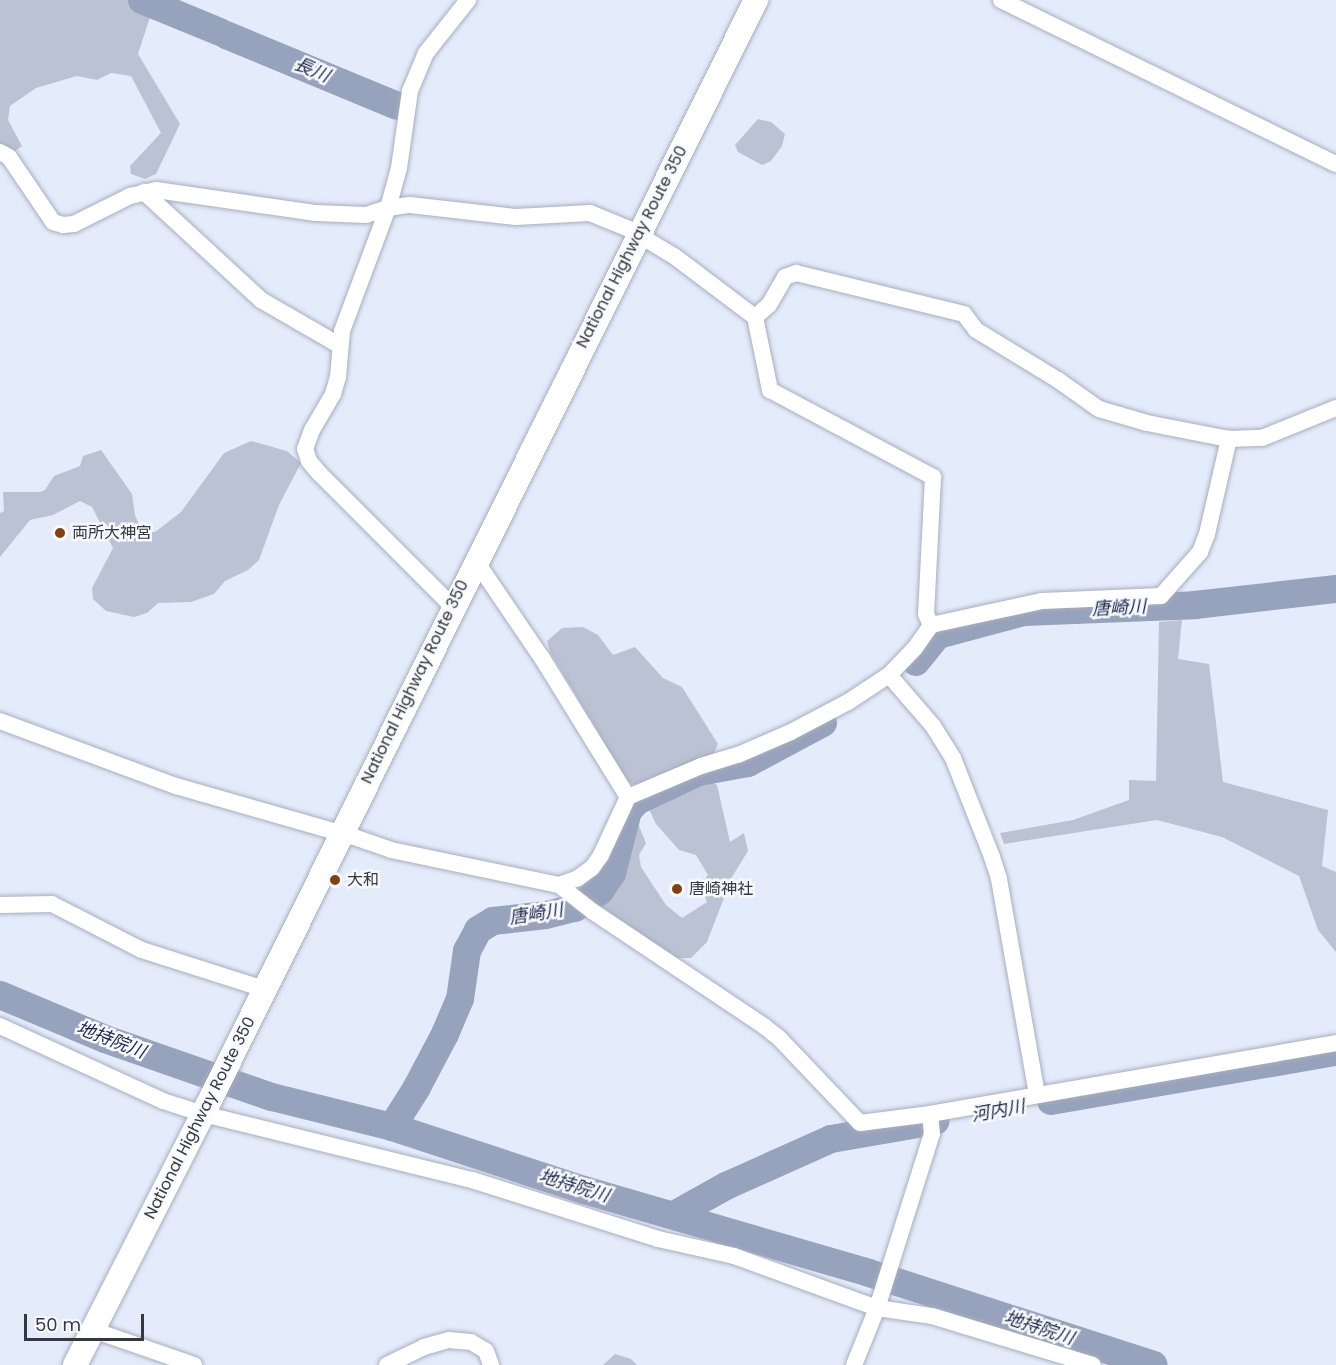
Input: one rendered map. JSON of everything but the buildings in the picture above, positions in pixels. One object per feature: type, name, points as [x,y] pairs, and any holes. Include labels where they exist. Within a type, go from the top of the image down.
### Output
[{"type":"highway","name":"National Highway Route 350","points":[[75,1365],[206,1109],[340,833],[756,0]]},
{"type":"street","points":[[453,608],[309,461],[305,450],[338,377],[339,345],[388,208],[399,168],[410,91],[426,53],[468,0]]},
{"type":"street","points":[[1001,0],[1336,164]]},
{"type":"street","points":[[0,152],[9,157],[52,222],[63,225],[74,224],[130,196],[156,190],[316,213],[366,215],[388,208],[420,206],[516,217],[590,213],[639,234],[674,256],[755,317],[770,390],[933,477],[926,614],[931,625]]},
{"type":"street","points":[[144,192],[261,300],[339,345]]},
{"type":"street","points":[[755,317],[769,305],[785,277],[796,273],[964,314],[976,330],[1058,380],[1099,409],[1148,423],[1229,439],[1262,438],[1336,408]]},
{"type":"street","points":[[559,885],[578,878],[592,868],[601,855],[628,797],[791,732],[848,702],[889,675],[915,648],[931,625],[1042,601],[1161,596],[1200,552],[1207,534],[1229,439]]},
{"type":"street","points":[[476,561],[542,658],[628,797]]},
{"type":"street","points":[[889,675],[933,726],[953,758],[992,856],[999,879],[1037,1094]]},
{"type":"street","points":[[0,721],[176,786],[442,863],[559,885],[592,911],[765,1027],[860,1123],[930,1114],[1336,1043]]},
{"type":"street","points":[[0,905],[52,904],[142,950],[264,989]]},
{"type":"street","points":[[0,1026],[164,1101],[206,1109],[472,1180],[658,1239],[734,1256],[878,1302],[1093,1365]]},
{"type":"street","points":[[854,1365],[878,1302],[932,1134],[930,1114]]},
{"type":"street","points":[[93,1330],[194,1365]]},
{"type":"street","points":[[387,1365],[424,1347],[449,1340],[471,1342],[486,1351],[491,1365]]},
{"type":"shaded area","points":[[0,0],[127,0],[152,11],[138,54],[180,124],[156,174],[145,179],[131,174],[130,166],[161,133],[131,76],[111,73],[97,80],[77,76],[36,88],[10,106],[8,120],[22,146],[12,153],[0,147]]},
{"type":"shaded area","points":[[758,119],[771,122],[785,134],[782,146],[771,161],[762,165],[738,152],[735,145]]},
{"type":"shaded area","points":[[251,441],[287,451],[301,463],[279,505],[259,560],[248,570],[225,581],[214,594],[191,602],[158,603],[147,613],[134,617],[106,611],[93,599],[92,588],[113,548],[92,507],[80,501],[53,515],[30,520],[0,557],[0,513],[4,511],[3,492],[45,490],[54,476],[80,466],[83,456],[101,450],[132,494],[135,515],[141,529],[155,532],[181,512],[224,453]]},
{"type":"shaded area","points":[[1182,620],[1178,659],[1209,664],[1223,782],[1328,810],[1322,866],[1336,872],[1336,952],[1318,930],[1299,876],[1222,837],[1157,820],[1004,844],[1000,833],[1073,820],[1129,800],[1129,780],[1156,781],[1159,622]]},
{"type":"shaded area","points":[[583,627],[598,635],[613,655],[635,647],[663,678],[682,687],[718,744],[714,753],[638,786],[628,782],[550,652],[547,641],[562,628]]},
{"type":"shaded area","points":[[704,778],[717,785],[730,842],[744,833],[748,851],[732,877],[707,942],[691,958],[675,958],[577,892],[608,857],[626,845],[628,825],[632,819],[639,826],[646,843],[639,855],[641,867],[666,905],[682,918],[707,902],[700,885],[708,875],[696,855],[679,850],[656,824],[648,807]]},
{"type":"shaded area","points":[[615,1354],[631,1359],[637,1365],[603,1365]]},
{"type":"waterway","name":"長川","points":[[142,0],[220,32]]},
{"type":"waterway","name":"長川","points":[[226,35],[397,106]]},
{"type":"waterway","name":"唐崎川","points":[[916,662],[938,635],[1024,612],[1195,605],[1336,589]]},
{"type":"waterway","name":"唐崎川","points":[[392,1127],[416,1089],[445,1034],[460,999],[467,951],[478,930],[493,921],[546,915],[575,908],[600,891],[612,873],[628,811],[637,801],[699,772],[748,763],[823,723]]},
{"type":"waterway","name":"地持院川","points":[[0,995],[105,1039],[272,1097],[392,1127],[584,1190],[869,1273],[1153,1365]]},
{"type":"waterway","name":"河内川","points":[[1051,1101],[1336,1052]]},
{"type":"waterway","name":"河内川","points":[[674,1215],[726,1186],[831,1139],[935,1121]]},
{"type":"place","name":"両所大神宮","points":[[60,533]]},
{"type":"place","name":"大和","points":[[335,880]]},
{"type":"place","name":"唐崎神社","points":[[677,889]]}]
